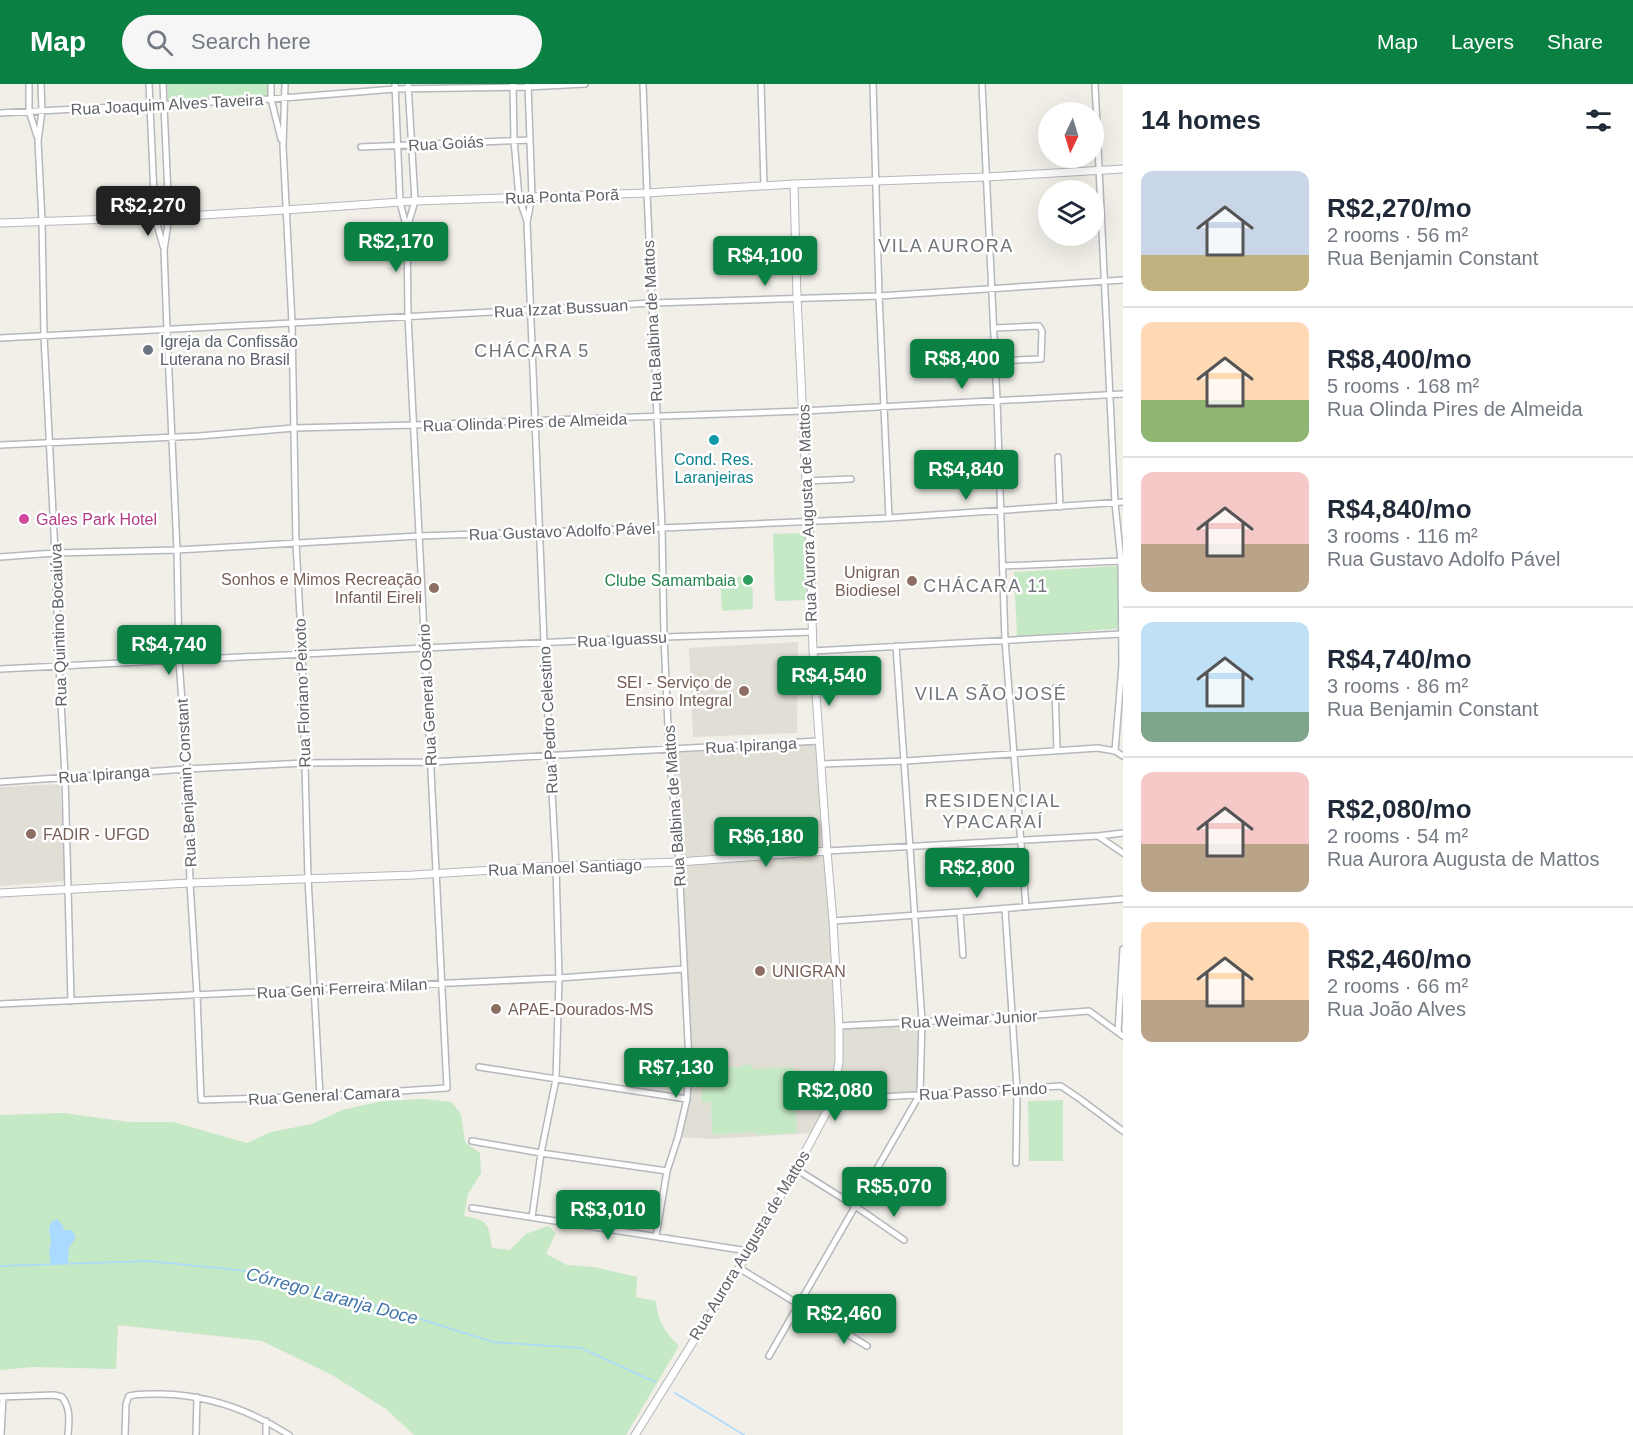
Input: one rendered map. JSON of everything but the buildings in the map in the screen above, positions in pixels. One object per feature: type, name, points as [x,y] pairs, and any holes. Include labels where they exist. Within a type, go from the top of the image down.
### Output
[{"type":"street","name":"Rua Quintino Bocaiúva","points":[[29,84],[30,111],[38,141]]},
{"type":"street","name":"Rua Quintino Bocaiúva","points":[[41,84],[42,111],[38,141],[44,336],[56,553],[71,1001]]},
{"type":"street","name":"Rua Benjamin Constant","points":[[149,84],[155,217],[164,250]]},
{"type":"street","name":"Rua Benjamin Constant","points":[[163,84],[169,217],[164,250],[177,550],[179,661],[187,769],[190,883],[201,1100]]},
{"type":"street","name":"Rua Floriano Peixoto","points":[[271,84],[271,99],[283,146]]},
{"type":"street","name":"Rua Floriano Peixoto","points":[[285,84],[283,146],[292,324],[296,543],[302,653],[308,878],[320,1096]]},
{"type":"street","name":"Rua Joaquim Alves Taveira","points":[[0,113],[271,99],[395,87],[585,84]]},
{"type":"street","name":"Rua Balbina de Mattos","points":[[643,84],[669,749],[679,862],[689,1062],[687,1099],[667,1171],[656,1236]]},
{"type":"street","points":[[761,84],[764,186]]},
{"type":"street","points":[[873,84],[879,296],[889,518]]},
{"type":"street","points":[[982,84],[998,400],[1005,640],[1026,906]]},
{"type":"street","points":[[1095,84],[1115,502],[1121,561],[1122,666],[1115,751]]},
{"type":"street","name":"Rua Pedro Celestino","points":[[513,86],[514,140],[519,198],[527,222]]},
{"type":"street","name":"Rua Pedro Celestino","points":[[528,86],[532,197],[527,222],[560,978],[556,1078],[541,1153],[532,1217]]},
{"type":"street","name":"Rua General Osório","points":[[395,87],[400,202],[407,230],[408,316],[447,1088]]},
{"type":"street","name":"Rua General Osório","points":[[407,230],[415,201],[408,87]]},
{"type":"street","name":"Rua Goiás","points":[[361,147],[530,140]]},
{"type":"street","name":"Rua Ponta Porã","points":[[0,222],[169,217],[415,201],[646,193],[1123,169]]},
{"type":"street","name":"Rua Aurora Augusta de Mattos","points":[[635,1435],[739,1268],[796,1169],[833,1100],[839,1061],[833,921],[826,851],[813,651],[794,184]]},
{"type":"street","name":"Rua Izzat Bussuan","points":[[0,338],[652,303],[879,296],[1123,280]]},
{"type":"street","points":[[994,328],[1039,326],[1042,331],[1041,359],[995,361]]},
{"type":"street","name":"Rua Olinda Pires de Almeida","points":[[0,445],[171,438],[294,428],[657,417],[1123,394]]},
{"type":"street","points":[[1058,456],[1060,507]]},
{"type":"street","points":[[806,481],[851,479]]},
{"type":"street","name":"Rua Gustavo Adolfo Pável","points":[[0,557],[177,550],[419,536],[889,518],[1123,502]]},
{"type":"street","points":[[1003,566],[1121,561]]},
{"type":"street","name":"Rua Iguassu","points":[[0,669],[302,653],[813,632]]},
{"type":"street","points":[[813,651],[1121,634]]},
{"type":"street","points":[[769,1356],[920,1094],[922,1021],[896,646]]},
{"type":"street","points":[[1054,688],[1058,750]]},
{"type":"street","name":"Rua Ipiranga","points":[[0,782],[304,763],[430,762],[819,741]]},
{"type":"street","points":[[821,764],[905,761],[1098,748],[1115,751],[1123,756]]},
{"type":"street","name":"Rua Manoel Santiago","points":[[0,894],[190,883],[679,862],[1123,833]]},
{"type":"street","points":[[1098,836],[1123,853]]},
{"type":"street","points":[[833,921],[1123,898]]},
{"type":"street","points":[[1005,909],[1017,1088],[1016,1163]]},
{"type":"street","points":[[960,912],[963,955]]},
{"type":"street","points":[[1121,1034],[1123,950]]},
{"type":"street","name":"Rua Geni Ferreira Milan","points":[[0,1004],[560,978],[684,969]]},
{"type":"street","name":"Rua Weimar Junior","points":[[839,1026],[1089,1011],[1121,1034]]},
{"type":"street","points":[[479,1067],[687,1099]]},
{"type":"street","name":"Rua Passo Fundo","points":[[833,1100],[1061,1086],[1123,1131]]},
{"type":"street","name":"Rua General Camara","points":[[201,1100],[320,1096],[447,1088]]},
{"type":"street","points":[[472,1141],[667,1171]]},
{"type":"street","points":[[796,1169],[904,1240]]},
{"type":"street","points":[[472,1208],[748,1251]]},
{"type":"street","points":[[739,1268],[867,1346]]},
{"type":"street","points":[[125,1435],[126,1404],[129,1396],[137,1393],[197,1397],[232,1406],[266,1421],[289,1435]]},
{"type":"street","points":[[1,1435],[1,1397],[54,1395],[62,1397],[69,1409],[68,1435]]},
{"type":"street","points":[[196,1435],[197,1397]]},
{"type":"street","points":[[266,1421],[266,1435]]},
{"type":"shaded area","name":"SEI - Serviço de Ensino Integral","points":[[798,642],[797,733],[693,737],[689,648]]},
{"type":"shaded area","name":"UNIGRAN","points":[[819,741],[839,1025],[922,1021],[920,1094],[833,1100],[815,1133],[712,1139],[678,1137],[687,1099],[689,1062],[669,749]]},
{"type":"shaded area","name":"FADIR - UFGD","points":[[60,784],[66,881],[0,886],[0,787]]},
{"type":"green space","points":[[167,84],[268,84],[268,96],[168,99]]},
{"type":"green space","points":[[806,533],[809,600],[775,601],[773,534]]},
{"type":"green space","points":[[1119,566],[1123,628],[1017,637],[1014,572]]},
{"type":"green space","points":[[752,576],[753,609],[722,611],[720,578]]},
{"type":"green space","points":[[742,1065],[752,1065],[753,1069],[794,1067],[797,1133],[756,1135],[756,1132],[712,1135],[711,1102],[702,1102],[700,1068],[742,1067]]},
{"type":"green space","points":[[424,1099],[452,1102],[461,1115],[465,1142],[480,1153],[481,1173],[468,1194],[464,1216],[478,1219],[486,1225],[492,1248],[510,1250],[526,1234],[548,1226],[556,1233],[546,1254],[567,1265],[594,1267],[637,1277],[636,1297],[656,1301],[663,1325],[679,1346],[626,1435],[414,1435],[386,1409],[332,1375],[262,1341],[118,1325],[116,1369],[34,1367],[0,1370],[0,1115],[64,1113],[129,1122],[173,1122],[247,1143],[271,1132],[312,1124],[342,1110],[382,1101]]},
{"type":"green space","points":[[1063,1100],[1063,1161],[1029,1161],[1028,1101]]},
{"type":"water","points":[[57,1219],[64,1230],[72,1230],[76,1238],[69,1247],[68,1264],[51,1264],[49,1230],[51,1222]]},
{"type":"waterway","name":"Córrego Laranja Doce","points":[[0,1266],[149,1261],[257,1272],[395,1311],[493,1342],[581,1348],[655,1382]]},
{"type":"waterway","name":"Córrego Laranja Doce","points":[[675,1393],[744,1435]]},
{"type":"place","name":"Igreja da Confissão Luterana no Brasil","points":[[148,350]]},
{"type":"place","name":"Cond. Res. Laranjeiras","points":[[714,440]]},
{"type":"place","name":"Gales Park Hotel","points":[[24,519]]},
{"type":"place","name":"Clube Samambaia","points":[[748,580]]},
{"type":"place","name":"Unigran Biodiesel","points":[[912,581]]},
{"type":"place","name":"Sonhos e Mimos Recreação Infantil Eireli","points":[[434,588]]},
{"type":"place","name":"SEI - Serviço de Ensino Integral","points":[[744,691]]},
{"type":"place","name":"FADIR - UFGD","points":[[31,834]]},
{"type":"place","name":"UNIGRAN","points":[[760,971]]},
{"type":"place","name":"APAE-Dourados-MS","points":[[496,1009]]},
{"type":"district","name":"VILA AURORA","points":[[946,246]]},
{"type":"district","name":"CHÁCARA 5","points":[[532,351]]},
{"type":"district","name":"CHÁCARA 11","points":[[986,586]]},
{"type":"district","name":"VILA SÃO JOSÉ","points":[[991,694]]},
{"type":"district","name":"RESIDENCIAL YPACARAÍ","points":[[993,811]]}]
